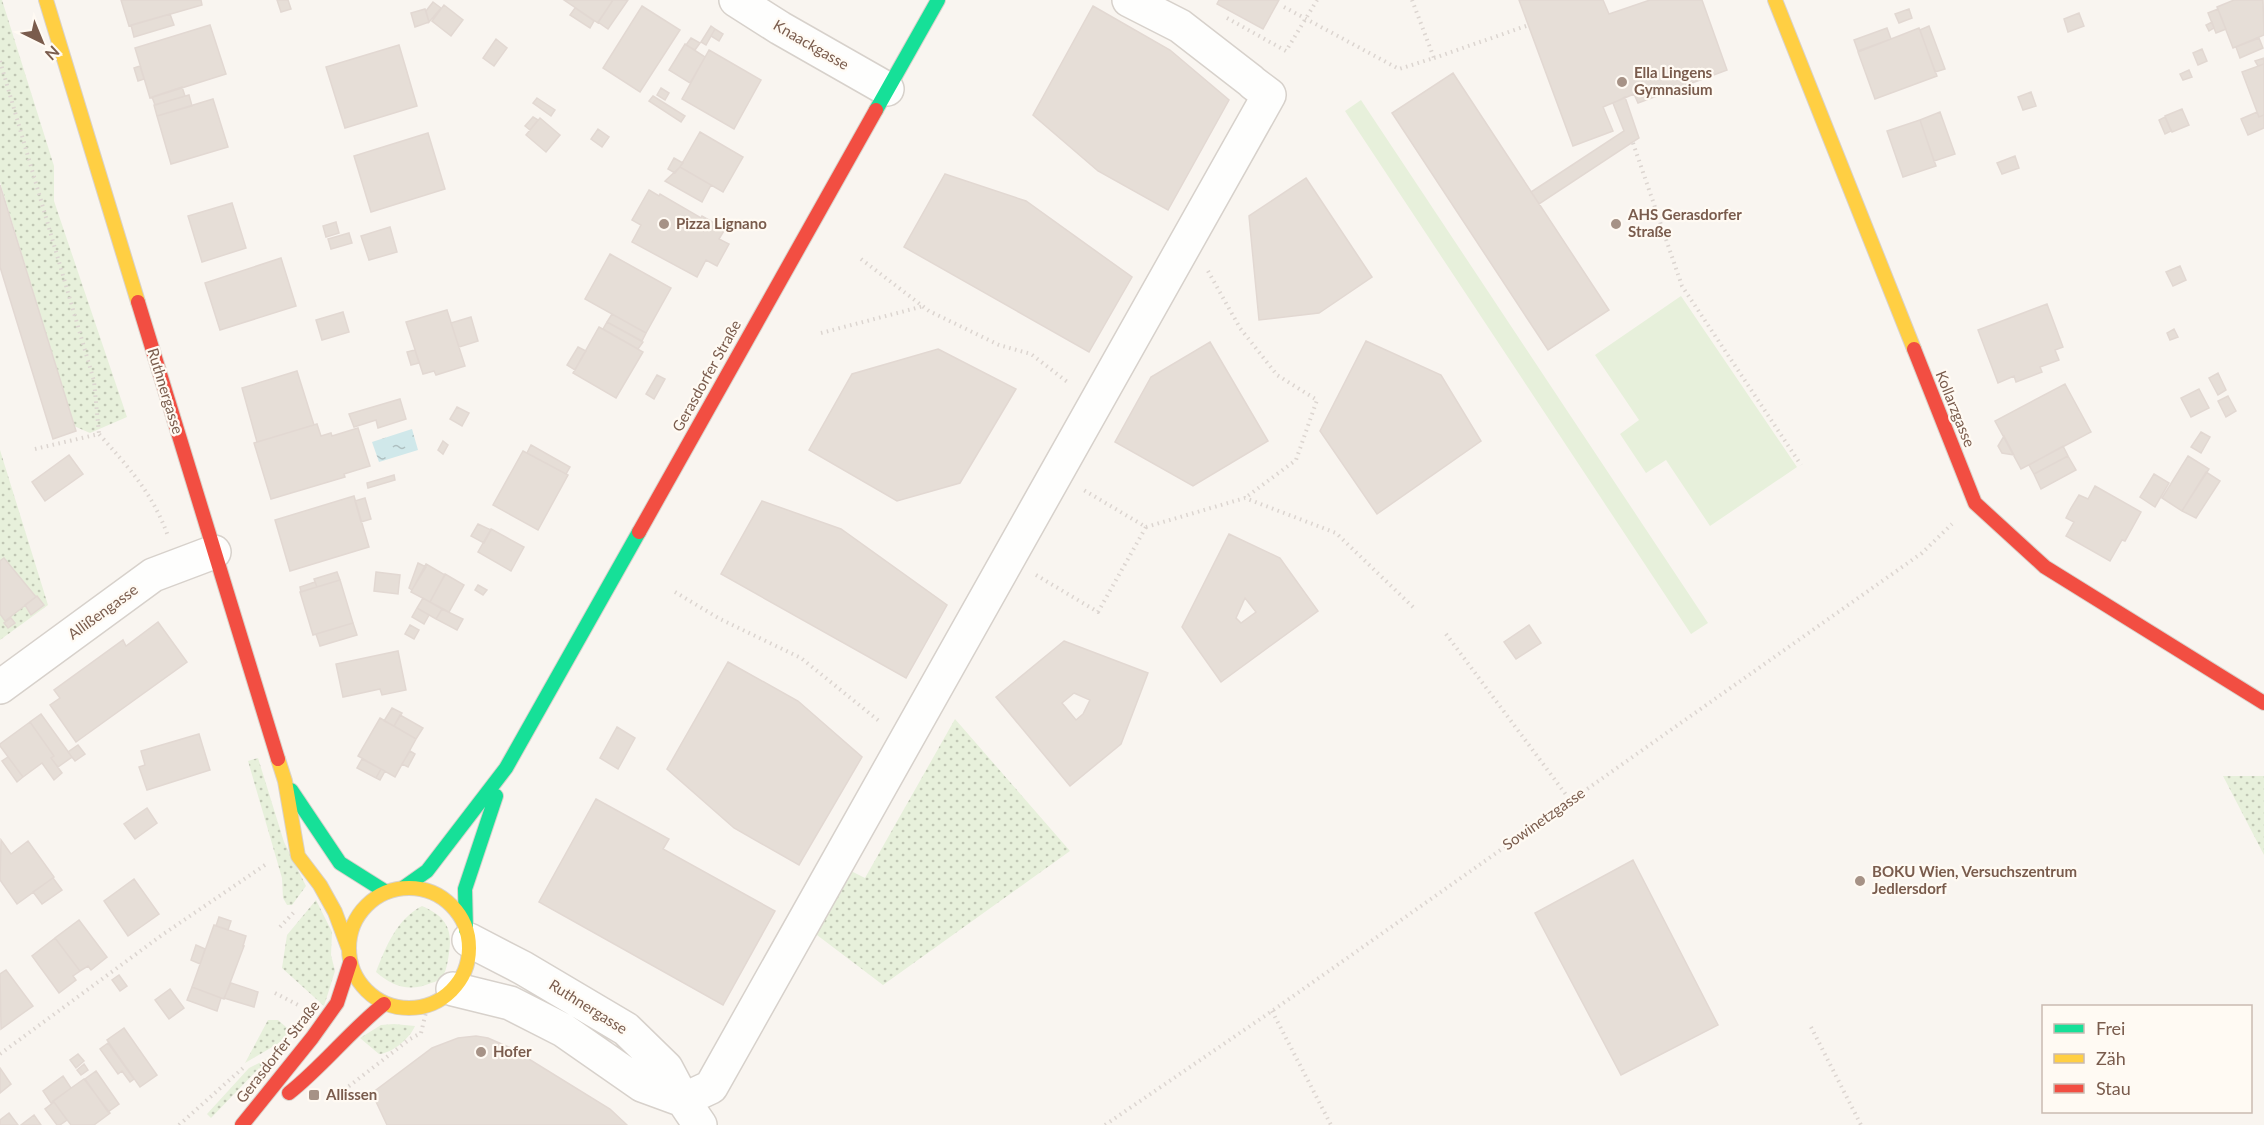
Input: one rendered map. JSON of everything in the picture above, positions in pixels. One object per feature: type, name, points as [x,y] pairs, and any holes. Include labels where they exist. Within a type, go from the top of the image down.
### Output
[{"type":"street","name":"Ruthnergasse","points":[[46,0],[285,781],[298,856],[320,885],[335,912],[348,947]]},
{"type":"street","name":"Knaackgasse","points":[[736,0],[887,89]]},
{"type":"street","name":"Gerasdorfer Straße","points":[[403,888],[427,871],[506,768],[938,0]]},
{"type":"street","points":[[384,1004],[402,1009],[441,997],[510,1003],[562,1030],[642,1084],[691,1113],[711,1087],[1269,95],[1180,26],[1129,0]]},
{"type":"street","name":"Kollarzgasse","points":[[1775,0],[1975,503],[2017,544],[2045,567],[2264,703]]},
{"type":"street","name":"Allißengasse","points":[[0,687],[153,575],[214,552]]},
{"type":"street","name":"Gerasdorfer Straße","points":[[441,997],[465,972],[470,957],[465,889],[506,768]]},
{"type":"street","name":"Ruthnergasse","points":[[285,781],[340,863],[386,892]]},
{"type":"street","name":"Gerasdorfer Straße","points":[[244,1125],[303,1082],[360,1023],[384,1004],[361,986],[350,963],[348,947],[350,932],[360,911],[386,892],[403,888],[429,891],[441,897],[460,917],[468,935]]},
{"type":"street","name":"Ruthnergasse","points":[[468,935],[626,1029],[666,1068],[691,1113]]},
{"type":"street","name":"Gerasdorfer Straße","points":[[244,1125],[337,1003],[350,963]]},
{"type":"path","points":[[1220,14],[1286,51],[1317,0]]},
{"type":"path","points":[[1412,0],[1434,58]]},
{"type":"path","points":[[1284,7],[1399,69],[1529,26]]},
{"type":"path","points":[[0,61],[93,381],[99,434],[144,485],[160,513],[179,564]]},
{"type":"path","points":[[1633,142],[1682,286],[1801,465]]},
{"type":"path","points":[[1008,558],[1098,612],[1146,527],[1245,498],[1296,460],[1317,400],[1277,375],[1240,328],[1207,270],[1183,249]]},
{"type":"path","points":[[861,259],[924,306],[999,345],[1031,354],[1072,385],[1098,399]]},
{"type":"path","points":[[821,333],[924,306]]},
{"type":"path","points":[[35,449],[99,434]]},
{"type":"path","points":[[1055,474],[1146,527]]},
{"type":"path","points":[[1245,498],[1336,533],[1414,608]]},
{"type":"path","name":"Sowinetzgasse","points":[[1105,1125],[1272,1011],[1922,553],[1975,503]]},
{"type":"path","points":[[675,592],[720,619],[801,658],[905,741]]},
{"type":"path","points":[[1446,634],[1570,800]]},
{"type":"path","points":[[0,1054],[162,935],[265,865]]},
{"type":"path","points":[[340,1092],[421,1033],[441,997]]},
{"type":"path","points":[[1272,1011],[1331,1125]]},
{"type":"path","points":[[1811,1027],[1862,1125]]},
{"type":"green space","points":[[0,0],[2,0],[54,166],[54,201],[127,417],[90,433],[74,426],[0,182]]},
{"type":"green space","points":[[1361,100],[1708,623],[1691,634],[1345,111]]},
{"type":"green space","points":[[1681,296],[1797,467],[1710,526],[1666,460],[1646,473],[1620,434],[1639,420],[1595,355]]},
{"type":"green space","points":[[0,450],[48,605],[0,640]]},
{"type":"green space","points":[[955,719],[1070,851],[883,985],[813,932],[849,870],[865,878]]},
{"type":"green space","points":[[258,758],[284,842],[306,886],[292,905],[287,905],[283,898],[282,878],[248,761]]},
{"type":"green space","points":[[2223,776],[2264,776],[2264,855]]},
{"type":"green space","points":[[316,900],[332,932],[331,955],[335,971],[324,1006],[282,968],[287,935]]},
{"type":"green space","points":[[422,906],[436,914],[446,924],[450,944],[446,967],[443,976],[435,982],[423,986],[402,987],[376,972],[393,934],[406,918]]},
{"type":"green space","points":[[268,1020],[278,1020],[294,1034],[245,1063]]},
{"type":"green space","points":[[381,1025],[415,1026],[405,1040],[390,1051],[379,1054],[360,1038]]},
{"type":"green space","points":[[281,1052],[264,1072],[259,1068],[211,1118],[207,1114],[249,1068]]},
{"type":"water","points":[[412,429],[418,450],[379,462],[372,442]]},
{"type":"building","points":[[121,0],[201,0],[202,5],[129,26]]},
{"type":"building","points":[[277,0],[288,0],[291,9],[281,12]]},
{"type":"building","points":[[564,0],[613,0],[598,23]]},
{"type":"building","points":[[613,0],[628,0],[608,29],[598,22]]},
{"type":"building","points":[[1219,0],[1279,0],[1263,29],[1217,4]]},
{"type":"building","name":"Ella Lingens Gymnasium","points":[[1519,0],[1603,0],[1609,14],[1650,0],[1702,0],[1727,70],[1638,103],[1634,94],[1603,107],[1613,131],[1573,146]]},
{"type":"building","points":[[2234,0],[2263,0],[2264,35],[2233,48],[2217,7]]},
{"type":"building","points":[[433,2],[441,8],[429,22],[426,11]]},
{"type":"building","points":[[444,5],[463,20],[451,36],[432,21]]},
{"type":"building","points":[[642,6],[680,30],[640,92],[603,68]]},
{"type":"building","points":[[1093,6],[1170,50],[1229,100],[1168,210],[1098,171],[1033,115]]},
{"type":"building","points":[[575,8],[594,21],[590,28],[570,15]]},
{"type":"building","points":[[425,9],[429,22],[415,27],[411,13]]},
{"type":"building","points":[[1909,9],[1912,18],[1899,23],[1895,14]]},
{"type":"building","points":[[2218,9],[2226,29],[2216,33],[2208,13]]},
{"type":"building","points":[[2079,13],[2084,26],[2068,32],[2064,19]]},
{"type":"building","points":[[170,14],[174,25],[134,37],[131,25]]},
{"type":"building","points":[[2212,22],[2214,28],[2209,31],[2206,25]]},
{"type":"building","points":[[210,25],[226,74],[150,98],[135,48]]},
{"type":"building","points":[[711,26],[715,29],[706,45],[701,42]]},
{"type":"building","points":[[1929,26],[1945,69],[1935,72],[1920,30]]},
{"type":"building","points":[[1887,28],[1891,39],[1858,51],[1854,40]]},
{"type":"building","points":[[1919,28],[1937,76],[1875,99],[1858,52]]},
{"type":"building","points":[[715,29],[723,34],[719,41],[711,36]]},
{"type":"building","points":[[691,38],[700,43],[695,50],[686,45]]},
{"type":"building","points":[[2259,38],[2263,48],[2240,58],[2236,47]]},
{"type":"building","points":[[496,39],[507,48],[494,66],[483,58]]},
{"type":"building","points":[[685,44],[705,57],[690,83],[669,70]]},
{"type":"building","points":[[399,45],[417,106],[345,128],[326,67]]},
{"type":"building","points":[[2202,49],[2207,61],[2198,65],[2193,53]]},
{"type":"building","points":[[709,50],[761,80],[734,129],[682,99]]},
{"type":"building","points":[[2264,58],[2264,64],[2258,66],[2255,61]]},
{"type":"building","points":[[2264,64],[2264,115],[2259,117],[2242,72]]},
{"type":"building","points":[[140,66],[144,79],[138,81],[134,68]]},
{"type":"building","points":[[2189,70],[2192,77],[2183,80],[2180,74]]},
{"type":"building","points":[[1453,73],[1609,310],[1548,350],[1392,113]]},
{"type":"building","points":[[182,87],[185,96],[155,105],[152,97]]},
{"type":"building","points":[[661,88],[669,93],[665,100],[657,95]]},
{"type":"building","points":[[2031,92],[2036,106],[2023,110],[2018,97]]},
{"type":"building","points":[[189,95],[192,106],[157,116],[154,105]]},
{"type":"building","points":[[653,96],[685,116],[681,122],[649,101]]},
{"type":"building","points":[[1625,97],[1639,138],[1539,204],[1531,192],[1624,131],[1613,103]]},
{"type":"building","points":[[537,98],[555,110],[551,116],[533,103]]},
{"type":"building","points":[[213,99],[228,147],[171,164],[157,116]]},
{"type":"building","points":[[2182,109],[2189,125],[2172,132],[2165,116]]},
{"type":"building","points":[[1940,112],[1955,154],[1934,161],[1920,120]]},
{"type":"building","points":[[2257,112],[2259,117],[2264,115],[2264,128],[2248,135],[2241,119]]},
{"type":"building","points":[[533,117],[538,120],[530,130],[525,126]]},
{"type":"building","points":[[2165,117],[2171,131],[2165,134],[2159,120]]},
{"type":"building","points":[[540,118],[560,135],[546,152],[526,135]]},
{"type":"building","points":[[1920,120],[1936,166],[1903,177],[1887,131]]},
{"type":"building","points":[[598,129],[609,137],[602,147],[591,139]]},
{"type":"building","points":[[700,132],[743,157],[723,192],[680,167]]},
{"type":"building","points":[[428,133],[445,189],[371,212],[354,156]]},
{"type":"building","points":[[2015,156],[2019,168],[2002,174],[1997,163]]},
{"type":"building","points":[[674,158],[683,163],[675,173],[668,169]]},
{"type":"building","points":[[680,167],[711,185],[702,202],[665,181]]},
{"type":"building","points":[[945,174],[1026,201],[1132,277],[1089,352],[904,247]]},
{"type":"building","points":[[1306,178],[1372,277],[1319,313],[1259,320],[1249,216]]},
{"type":"building","points":[[0,185],[76,431],[53,439],[0,267]]},
{"type":"building","points":[[649,190],[725,229],[719,239],[729,244],[717,266],[706,260],[697,277],[632,242],[641,225],[632,220]]},
{"type":"building","points":[[232,203],[246,248],[202,262],[188,216]]},
{"type":"building","points":[[336,222],[339,233],[326,237],[323,226]]},
{"type":"building","points":[[390,227],[397,252],[369,260],[361,236]]},
{"type":"building","points":[[349,233],[352,243],[331,249],[328,239]]},
{"type":"building","points":[[610,254],[671,288],[646,333],[585,299]]},
{"type":"building","points":[[281,258],[296,306],[220,330],[205,283]]},
{"type":"building","points":[[2180,266],[2186,280],[2173,286],[2166,272]]},
{"type":"building","points":[[2047,304],[2063,347],[2055,350],[2059,360],[2040,367],[2042,372],[2016,382],[2014,376],[1998,383],[1978,330]]},
{"type":"building","points":[[447,310],[465,366],[436,375],[434,371],[423,374],[406,322]]},
{"type":"building","points":[[343,312],[349,332],[322,340],[316,320]]},
{"type":"building","points":[[612,314],[646,333],[642,341],[607,322]]},
{"type":"building","points":[[471,317],[478,341],[459,347],[451,323]]},
{"type":"building","points":[[607,322],[643,342],[638,349],[603,329]]},
{"type":"building","points":[[599,327],[643,352],[616,398],[573,373]]},
{"type":"building","points":[[2174,329],[2178,337],[2170,340],[2167,333]]},
{"type":"building","points":[[1366,341],[1441,375],[1481,441],[1377,514],[1320,431]]},
{"type":"building","points":[[1210,342],[1268,441],[1193,486],[1115,442],[1151,377]]},
{"type":"building","points":[[578,347],[586,351],[575,370],[567,365]]},
{"type":"building","points":[[938,349],[1016,389],[960,483],[897,501],[809,450],[852,374]]},
{"type":"building","points":[[415,350],[419,363],[411,365],[407,352]]},
{"type":"building","points":[[297,371],[314,425],[257,442],[242,388]]},
{"type":"building","points":[[2218,373],[2226,390],[2218,395],[2209,378]]},
{"type":"building","points":[[657,375],[665,379],[654,399],[646,394]]},
{"type":"building","points":[[2065,384],[2091,432],[2021,469],[1995,421]]},
{"type":"building","points":[[2199,389],[2209,408],[2191,417],[2181,398]]},
{"type":"building","points":[[2228,396],[2236,411],[2226,417],[2218,401]]},
{"type":"building","points":[[400,399],[406,419],[378,428],[376,420],[354,427],[349,414]]},
{"type":"building","points":[[457,407],[469,413],[462,426],[450,419]]},
{"type":"building","points":[[317,424],[321,436],[331,433],[332,436],[358,428],[370,466],[344,474],[345,477],[271,499],[254,443]]},
{"type":"building","points":[[2201,432],[2210,437],[2201,453],[2191,447]]},
{"type":"building","points":[[2004,436],[2014,455],[2002,453],[1998,446]]},
{"type":"building","points":[[443,441],[448,445],[443,454],[438,450]]},
{"type":"building","points":[[531,445],[570,467],[566,474],[527,453]]},
{"type":"building","points":[[2063,446],[2068,456],[2034,474],[2029,465]]},
{"type":"building","points":[[523,451],[568,475],[538,530],[493,505]]},
{"type":"building","points":[[69,455],[83,474],[45,501],[32,482]]},
{"type":"building","points":[[2068,456],[2076,470],[2041,489],[2034,474]]},
{"type":"building","points":[[2188,456],[2209,469],[2182,511],[2162,498]]},
{"type":"building","points":[[2206,472],[2220,481],[2196,518],[2182,511]]},
{"type":"building","points":[[2154,474],[2169,483],[2155,507],[2140,497]]},
{"type":"building","points":[[394,475],[395,480],[368,488],[367,483]]},
{"type":"building","points":[[2095,486],[2141,512],[2125,541],[2122,540],[2110,561],[2066,536],[2074,522],[2066,518],[2071,508],[2079,495],[2088,499]]},
{"type":"building","points":[[354,496],[369,547],[290,571],[275,520]]},
{"type":"building","points":[[365,498],[371,519],[361,522],[355,501]]},
{"type":"building","points":[[762,501],[841,529],[947,605],[906,678],[721,574]]},
{"type":"building","points":[[478,524],[491,530],[484,543],[471,536]]},
{"type":"building","points":[[491,529],[524,547],[511,571],[478,552]]},
{"type":"building","points":[[1229,534],[1280,558],[1318,611],[1221,682],[1182,627]],"holes":[[[1245,598],[1256,612],[1241,623],[1236,618]]]},
{"type":"building","points":[[4,558],[36,597],[5,621],[0,614],[0,561]]},
{"type":"building","points":[[418,563],[426,567],[412,590],[409,588]]},
{"type":"building","points":[[426,564],[445,575],[430,602],[411,592]]},
{"type":"building","points":[[337,572],[340,580],[317,587],[314,579]]},
{"type":"building","points":[[376,572],[400,575],[398,594],[374,591]]},
{"type":"building","points":[[445,574],[464,585],[449,612],[430,602]]},
{"type":"building","points":[[340,580],[353,623],[313,635],[300,592]]},
{"type":"building","points":[[315,582],[317,587],[301,592],[300,587]]},
{"type":"building","points":[[478,585],[487,590],[483,595],[475,590]]},
{"type":"building","points":[[37,596],[44,605],[31,615],[25,605]]},
{"type":"building","points":[[423,598],[442,609],[436,619],[417,608]]},
{"type":"building","points":[[417,608],[429,615],[424,624],[412,617]]},
{"type":"building","points":[[442,609],[463,619],[457,630],[436,619]]},
{"type":"building","points":[[11,618],[15,623],[8,628],[4,623]]},
{"type":"building","points":[[158,622],[187,662],[76,742],[50,705],[60,698],[54,690],[123,640],[126,646]]},
{"type":"building","points":[[353,623],[357,635],[320,646],[316,634]]},
{"type":"building","points":[[410,625],[419,630],[414,639],[405,634]]},
{"type":"building","points":[[1529,625],[1541,643],[1516,659],[1504,642]]},
{"type":"building","points":[[1064,641],[1148,673],[1121,744],[1070,786],[996,697]],"holes":[[[1074,693],[1090,700],[1083,714],[1076,720],[1062,703]]]},
{"type":"building","points":[[398,651],[406,690],[382,695],[380,689],[343,697],[336,664]]},
{"type":"building","points":[[728,662],[798,701],[862,757],[799,865],[734,828],[667,769]]},
{"type":"building","points":[[392,708],[402,713],[394,726],[384,721]]},
{"type":"building","points":[[41,714],[72,757],[58,767],[51,758],[54,756],[30,722]]},
{"type":"building","points":[[400,715],[423,728],[416,739],[394,726]]},
{"type":"building","points":[[380,718],[416,739],[395,777],[358,756]]},
{"type":"building","points":[[30,722],[54,756],[51,758],[62,773],[54,780],[42,763],[23,777],[0,746]]},
{"type":"building","points":[[617,727],[635,738],[618,769],[600,758]]},
{"type":"building","points":[[199,734],[210,770],[147,790],[139,767],[145,765],[141,751]]},
{"type":"building","points":[[78,745],[85,754],[75,761],[68,752]]},
{"type":"building","points":[[410,751],[415,754],[408,767],[402,764]]},
{"type":"building","points":[[8,757],[23,777],[17,782],[2,761]]},
{"type":"building","points":[[362,759],[381,769],[376,778],[357,768]]},
{"type":"building","points":[[381,769],[385,771],[380,780],[376,778]]},
{"type":"building","points":[[596,799],[669,839],[663,849],[775,911],[723,1005],[539,902]]},
{"type":"building","points":[[147,808],[157,823],[135,839],[124,824]]},
{"type":"building","points":[[1,840],[11,854],[28,841],[54,877],[17,904],[0,880]]},
{"type":"building","points":[[1633,860],[1718,1025],[1621,1075],[1535,913]]},
{"type":"building","points":[[53,878],[62,890],[42,904],[33,892]]},
{"type":"building","points":[[134,879],[159,914],[128,936],[104,901]]},
{"type":"building","points":[[219,917],[231,921],[228,930],[216,926]]},
{"type":"building","points":[[79,920],[107,957],[91,970],[88,966],[80,971],[55,938]]},
{"type":"building","points":[[214,925],[246,936],[224,999],[192,987]]},
{"type":"building","points":[[55,938],[80,971],[73,976],[76,980],[59,993],[32,956]]},
{"type":"building","points":[[196,945],[205,949],[200,964],[191,960]]},
{"type":"building","points":[[6,970],[33,1006],[1,1029],[0,974]]},
{"type":"building","points":[[119,975],[127,986],[120,991],[112,980]]},
{"type":"building","points":[[231,983],[258,992],[254,1007],[224,998]]},
{"type":"building","points":[[192,987],[221,998],[217,1011],[187,1000]]},
{"type":"building","points":[[170,989],[184,1008],[169,1019],[155,1000]]},
{"type":"building","points":[[124,1028],[157,1075],[140,1087],[107,1040]]},
{"type":"building","points":[[476,1036],[488,1038],[511,1048],[610,1109],[627,1125],[387,1125],[372,1093],[432,1048],[458,1038]]},
{"type":"building","points":[[108,1043],[134,1079],[130,1082],[122,1071],[118,1074],[100,1049]]},
{"type":"building","points":[[78,1054],[84,1061],[76,1068],[70,1060]]},
{"type":"building","points":[[84,1064],[88,1070],[81,1075],[77,1070]]},
{"type":"building","points":[[0,1068],[11,1084],[0,1093]]},
{"type":"building","points":[[96,1071],[119,1104],[108,1112],[85,1079]]},
{"type":"building","points":[[63,1076],[71,1088],[51,1103],[43,1091]]},
{"type":"building","points":[[84,1079],[110,1113],[94,1125],[71,1125],[53,1101]]},
{"type":"building","points":[[54,1102],[67,1120],[60,1125],[57,1125],[45,1109]]},
{"type":"building","points":[[9,1113],[18,1125],[0,1125],[0,1120]]},
{"type":"building","points":[[34,1115],[41,1125],[21,1125]]},
{"type":"traffic: fast","points":[[876,110],[938,0]]},
{"type":"traffic: fast","points":[[403,888],[427,871],[506,768],[639,532]]},
{"type":"traffic: fast","points":[[291,790],[340,863],[386,892]]},
{"type":"traffic: fast","points":[[466,930],[465,889],[496,796]]},
{"type":"traffic: slow","points":[[46,0],[138,302]]},
{"type":"traffic: slow","points":[[1775,0],[1914,349]]},
{"type":"traffic: slow","points":[[278,759],[285,781],[298,856],[320,885],[335,912],[348,947]]},
{"type":"traffic: slow","points":[[409,888],[432,892],[451,906],[465,925],[469,948],[465,971],[451,990],[432,1004],[409,1008],[386,1004],[367,990],[353,971],[349,948],[353,925],[367,906],[386,892],[409,888]]},
{"type":"traffic: jam","points":[[639,532],[876,110]]},
{"type":"traffic: jam","points":[[138,302],[278,759]]},
{"type":"traffic: jam","points":[[1914,349],[1975,503],[2045,567],[2264,703]]},
{"type":"traffic: jam","points":[[242,1125],[337,1003],[350,963]]},
{"type":"traffic: jam","points":[[289,1093],[384,1004]]},
{"type":"place","name":"Ella Lingens Gymnasium","points":[[1622,82]]},
{"type":"place","name":"Pizza Lignano","points":[[664,224]]},
{"type":"place","name":"AHS Gerasdorfer Straße","points":[[1616,224]]},
{"type":"place","name":"BOKU Wien, Versuchszentrum Jedlersdorf","points":[[1860,881]]},
{"type":"place","name":"Hofer","points":[[481,1052]]},
{"type":"place","name":"Allissen","points":[[314,1095]]}]
